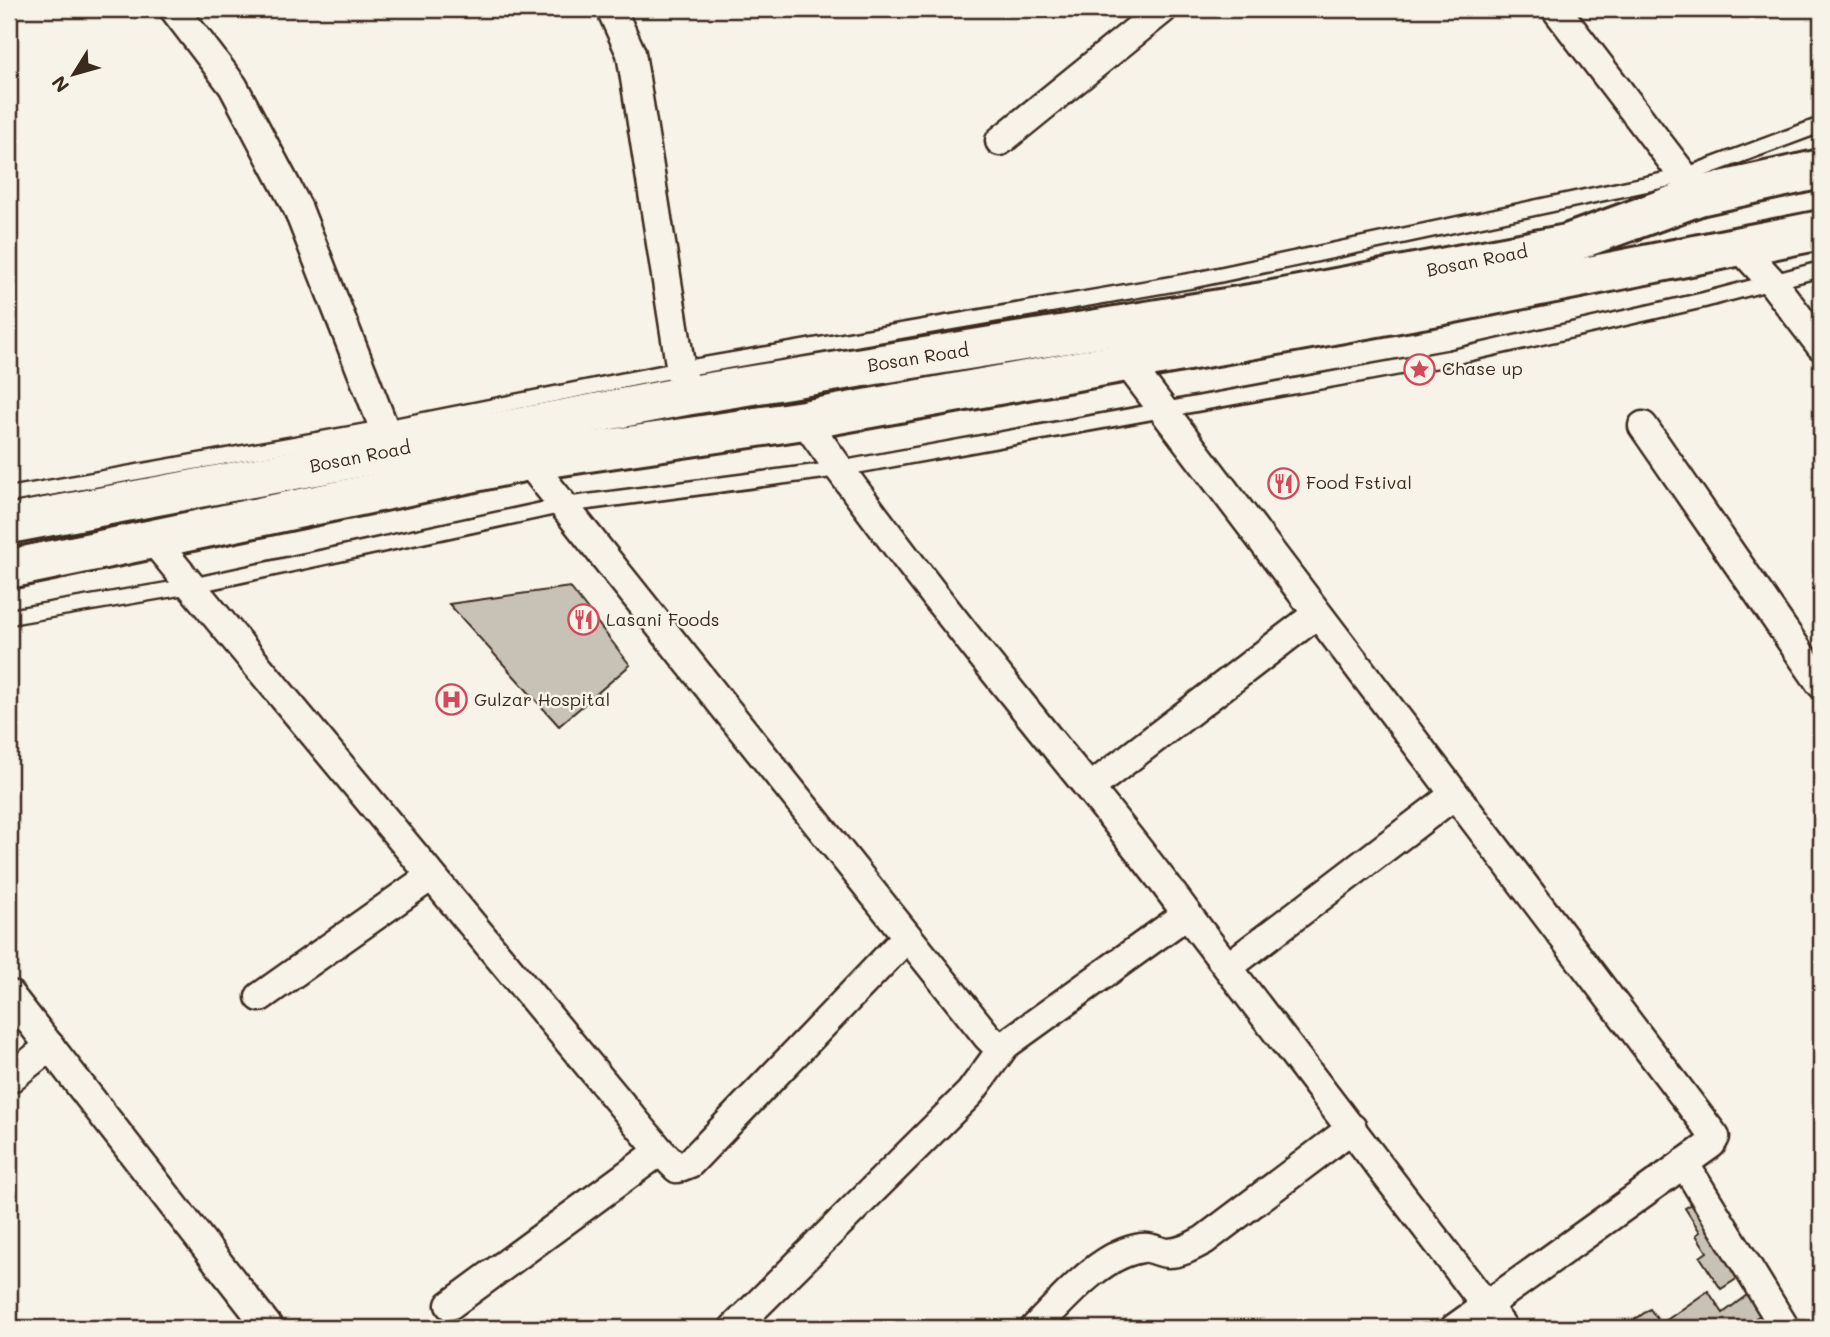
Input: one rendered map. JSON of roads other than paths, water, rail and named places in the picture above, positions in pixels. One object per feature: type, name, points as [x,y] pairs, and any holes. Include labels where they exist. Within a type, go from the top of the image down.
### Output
[{"type":"main road","name":"Bosan Road","points":[[9,524],[683,382],[1263,302],[1553,247],[1566,244],[1691,186],[1821,169]]},
{"type":"main road","name":"Bosan Road","points":[[9,569],[528,461],[804,420],[1443,305],[1821,230]]},
{"type":"street","points":[[174,9],[233,86],[298,209],[384,428]]},
{"type":"street","points":[[611,9],[631,53],[683,382]]},
{"type":"street","points":[[1000,141],[1163,9]]},
{"type":"street","points":[[1556,9],[1691,186]]},
{"type":"street","points":[[1739,246],[1772,282],[1821,346]]},
{"type":"street","points":[[1126,360],[1715,1137],[1684,1163],[1455,1328]]},
{"type":"street","points":[[804,420],[1023,707],[1139,847],[1187,914],[1503,1328]]},
{"type":"street","points":[[1643,426],[1821,684]]},
{"type":"street","points":[[528,461],[987,1036],[995,1044],[1005,1045]]},
{"type":"street","points":[[153,540],[660,1151],[677,1168],[690,1163],[907,937]]},
{"type":"street","points":[[1090,788],[1317,614]]},
{"type":"street","points":[[1228,967],[1454,795]]},
{"type":"street","points":[[260,997],[431,876]]},
{"type":"street","points":[[734,1328],[970,1093],[1005,1045],[1187,914]]},
{"type":"street","points":[[9,994],[270,1328]]},
{"type":"street","points":[[9,1079],[50,1046]]},
{"type":"street","points":[[1035,1328],[1088,1275],[1130,1250],[1145,1247],[1167,1253],[1185,1250],[1204,1240],[1352,1128]]},
{"type":"street","points":[[450,1305],[660,1151]]},
{"type":"street","points":[[1684,1163],[1785,1328]]},
{"type":"lane","points":[[1691,186],[1821,125]]},
{"type":"lane","points":[[9,617],[191,586],[565,505],[839,469],[1449,358],[1704,300],[1821,269]]},
{"type":"lane","points":[[9,495],[384,428],[683,382]]},
{"type":"place","name":"Chase up","points":[[1419,369]]},
{"type":"place","name":"Food Fstival","points":[[1283,483]]},
{"type":"place","name":"Lasani Foods","points":[[583,620]]},
{"type":"place","name":"Gulzar Hospital","points":[[451,700]]}]
